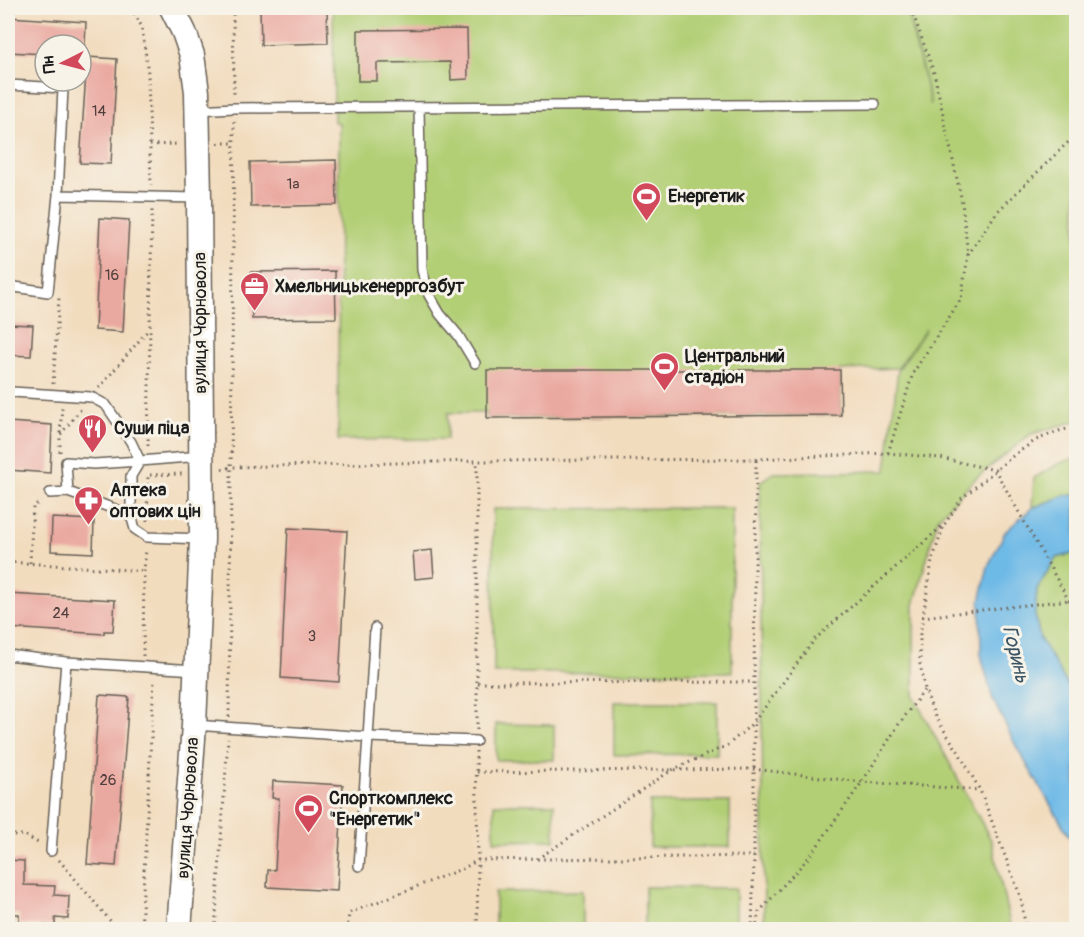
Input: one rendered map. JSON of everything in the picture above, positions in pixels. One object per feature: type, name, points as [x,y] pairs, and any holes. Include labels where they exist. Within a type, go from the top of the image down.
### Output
[{"type":"street","name":"вулиця Чорновола","points":[[172,8],[192,55],[197,92],[202,539],[195,726],[179,930]]},
{"type":"lane","points":[[8,85],[63,88],[58,195],[48,292],[8,286]]},
{"type":"lane","points":[[197,110],[875,104]]},
{"type":"lane","points":[[419,107],[422,270],[429,295],[475,363]]},
{"type":"lane","points":[[58,195],[199,198]]},
{"type":"lane","points":[[8,395],[12,392],[91,397],[106,405],[131,442],[140,461]]},
{"type":"lane","points":[[68,492],[66,462],[94,464],[201,456]]},
{"type":"lane","points":[[140,461],[131,476],[131,515],[135,530],[147,537],[202,539]]},
{"type":"lane","points":[[50,493],[68,492],[131,515]]},
{"type":"lane","points":[[359,866],[375,628]]},
{"type":"lane","points":[[8,655],[66,662],[198,670]]},
{"type":"lane","points":[[51,851],[66,662]]},
{"type":"lane","points":[[195,726],[476,741]]},
{"type":"path","points":[[215,930],[229,727],[233,8]]},
{"type":"path","points":[[888,453],[913,373],[960,299],[968,256],[962,202],[934,73],[911,8]]},
{"type":"path","points":[[968,256],[997,212],[1077,135]]},
{"type":"path","points":[[48,292],[60,293],[52,395]]},
{"type":"path","points":[[60,435],[150,328]]},
{"type":"path","points":[[60,458],[62,396]]},
{"type":"path","points":[[537,859],[672,770],[728,745],[754,722],[815,639],[944,525],[962,498],[1036,440],[1077,427]]},
{"type":"path","points":[[232,467],[477,461],[756,459],[888,453],[940,458],[995,470],[1068,600],[1077,609]]},
{"type":"path","points":[[754,930],[756,459]]},
{"type":"path","points":[[477,461],[477,930]]},
{"type":"path","points":[[30,563],[33,507],[50,493]]},
{"type":"path","points":[[944,525],[932,561],[920,634],[920,664],[925,689],[935,717],[980,790],[1021,898],[1026,930]]},
{"type":"path","points":[[8,562],[144,571]]},
{"type":"path","points":[[922,617],[1068,600]]},
{"type":"path","points":[[478,684],[754,682]]},
{"type":"path","points":[[754,930],[759,912],[811,855],[925,689]]},
{"type":"path","points":[[477,772],[753,769],[862,782],[980,790]]},
{"type":"path","points":[[8,835],[24,835],[51,851],[118,930]]},
{"type":"path","points":[[347,930],[349,913],[464,868],[478,860],[754,856]]},
{"type":"green space","name":"Енергетик","points":[[333,8],[906,8],[931,105],[907,8],[1076,8],[1076,421],[1031,434],[975,479],[938,518],[914,605],[914,697],[992,842],[1011,929],[764,929],[760,482],[773,473],[886,471],[898,370],[926,329],[898,368],[840,370],[841,415],[487,418],[487,413],[448,413],[447,439],[338,440],[339,123],[334,122]]},
{"type":"green space","points":[[1076,458],[1076,495],[1066,495],[1032,508],[1034,478],[1058,464]]},
{"type":"green space","points":[[732,508],[732,672],[494,673],[493,509]]},
{"type":"green space","points":[[1076,553],[1076,699],[1040,639],[1035,615],[1037,589],[1056,558]]},
{"type":"green space","points":[[614,702],[717,702],[717,754],[614,755]]},
{"type":"green space","points":[[496,724],[554,725],[554,760],[496,760]]},
{"type":"green space","points":[[650,802],[730,802],[730,847],[650,847]]},
{"type":"green space","points":[[494,804],[554,804],[555,840],[494,841]]},
{"type":"green space","points":[[645,887],[736,888],[736,929],[645,929]]},
{"type":"green space","points":[[583,891],[583,929],[495,929],[495,892]]},
{"type":"water","name":"Горинь","points":[[1066,495],[1076,495],[1076,553],[1056,558],[1037,589],[1035,615],[1040,639],[1076,699],[1076,838],[1069,836],[1017,748],[993,700],[981,655],[980,602],[988,566],[1005,532],[1032,508]]},
{"type":"building","points":[[260,8],[327,8],[328,43],[261,45]]},
{"type":"building","points":[[8,17],[86,22],[86,33],[33,33],[33,53],[8,52]]},
{"type":"building","points":[[467,29],[468,79],[451,80],[450,62],[377,63],[377,81],[358,81],[358,30]]},
{"type":"building","points":[[93,57],[117,59],[111,164],[80,163],[85,93],[93,93]]},
{"type":"building","points":[[336,160],[337,205],[251,207],[250,162]]},
{"type":"building","points":[[100,218],[129,220],[123,332],[95,330]]},
{"type":"building","points":[[335,271],[336,318],[252,319],[251,272]]},
{"type":"building","points":[[8,324],[33,325],[31,356],[8,355]]},
{"type":"building","name":"Центральний стадіон","points":[[487,370],[840,370],[841,415],[487,418]]},
{"type":"building","points":[[8,422],[52,425],[50,473],[8,470]]},
{"type":"building","points":[[52,518],[94,520],[93,553],[51,551]]},
{"type":"building","points":[[288,528],[347,531],[339,682],[281,678]]},
{"type":"building","points":[[432,550],[434,577],[415,579],[413,552]]},
{"type":"building","points":[[8,594],[115,600],[113,631],[104,631],[104,634],[8,628]]},
{"type":"building","points":[[99,695],[129,697],[116,866],[87,864]]},
{"type":"building","name":"Спорткомплекс \"Енергетик\"","points":[[273,781],[343,785],[337,891],[267,887],[268,870],[275,870],[279,798],[272,798]]},
{"type":"building","points":[[8,860],[24,861],[24,885],[55,886],[54,895],[69,896],[68,919],[55,918],[55,926],[19,924],[19,914],[8,914]]},
{"type":"place","name":"Енергетик","points":[[647,222]]},
{"type":"place","name":"Хмельницькенерргозбут","points":[[254,312]]},
{"type":"place","name":"Центральний стадіон","points":[[664,392]]},
{"type":"place","name":"Суши піца","points":[[93,454]]},
{"type":"place","name":"Аптека оптових цін","points":[[89,526]]},
{"type":"place","name":"Спорткомплекс \"Енергетик\"","points":[[308,834]]}]
